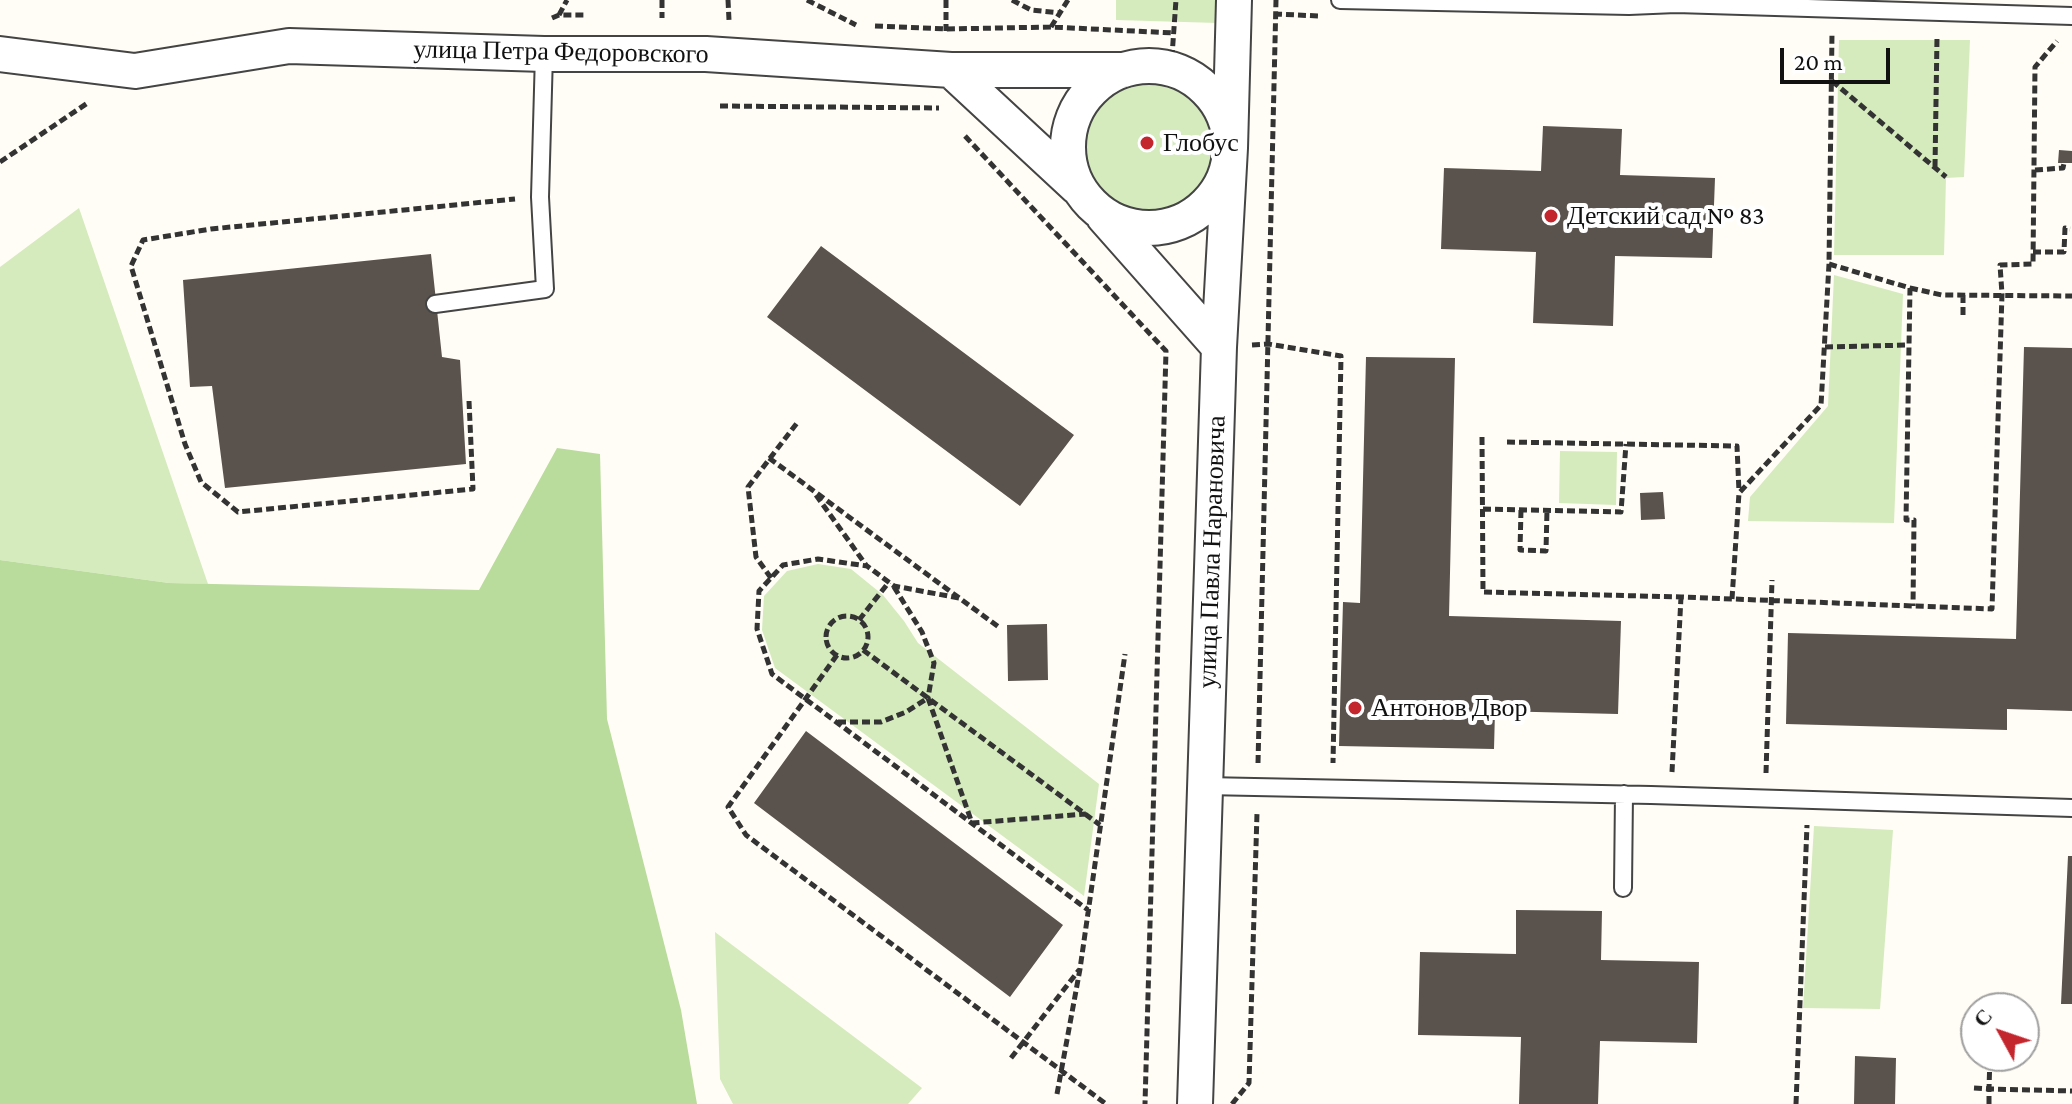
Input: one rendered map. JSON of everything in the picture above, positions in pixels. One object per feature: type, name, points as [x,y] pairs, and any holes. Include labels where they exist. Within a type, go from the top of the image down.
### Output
[{"type":"street","name":"улица Павла Нарановича","points":[[1195,1104],[1219,347],[1234,0]]},
{"type":"street","name":"улица Петра Федоровского","points":[[0,54],[135,71],[289,46],[544,54],[706,54],[951,70],[1124,70]]},
{"type":"street","points":[[1176,71],[1204,88],[1221,111],[1228,129],[1229,164],[1217,191],[1200,211],[1185,220],[1162,228],[1137,228],[1121,224],[1088,200],[1071,172],[1069,136],[1081,102],[1108,77],[1143,66],[1231,78]]},
{"type":"street","points":[[951,70],[1088,200],[1219,347]]},
{"type":"lane","points":[[1340,0],[1629,6],[1676,4],[2072,16]]},
{"type":"lane","points":[[435,304],[545,289],[540,197],[544,54]]},
{"type":"lane","points":[[1205,786],[1624,794],[2072,808]]},
{"type":"lane","points":[[1623,888],[1624,794]]},
{"type":"path","points":[[559,15],[567,0]]},
{"type":"path","points":[[662,0],[662,18]]},
{"type":"path","points":[[728,0],[729,20]]},
{"type":"path","points":[[807,0],[856,25]]},
{"type":"path","points":[[1012,0],[1031,10],[1060,13]]},
{"type":"path","points":[[1051,27],[1068,0]]},
{"type":"path","points":[[1176,0],[1176,71]]},
{"type":"path","points":[[1232,1104],[1249,1083],[1276,0]]},
{"type":"path","points":[[1739,493],[1821,405],[1829,264],[1832,10]]},
{"type":"path","points":[[1935,168],[1937,34]]},
{"type":"path","points":[[1482,437],[1483,592],[1992,609],[2002,294],[2000,265],[2033,264],[2035,67],[2060,37]]},
{"type":"path","points":[[0,162],[135,71]]},
{"type":"path","points":[[1831,81],[1946,177]]},
{"type":"path","points":[[720,106],[939,108]]},
{"type":"path","points":[[961,131],[1166,351],[1145,1104]]},
{"type":"path","points":[[2035,170],[2063,168],[2064,163]]},
{"type":"path","points":[[469,401],[473,489],[238,512],[201,482],[185,444],[131,266],[143,240],[211,229],[540,197]]},
{"type":"path","points":[[2033,252],[2064,252],[2065,228],[2070,229]]},
{"type":"path","points":[[1829,264],[1942,295],[2072,296]]},
{"type":"path","points":[[1910,288],[1906,520],[1914,520],[1913,606]]},
{"type":"path","points":[[1963,295],[1963,315]]},
{"type":"path","points":[[1166,351],[1268,344],[1341,356],[1333,768]]},
{"type":"path","points":[[1825,347],[1909,345]]},
{"type":"path","points":[[771,578],[756,557],[748,487],[797,423]]},
{"type":"path","points":[[1507,442],[1737,446],[1739,493],[1732,599]]},
{"type":"path","points":[[1483,509],[1621,512],[1626,444]]},
{"type":"path","points":[[769,458],[1000,628]]},
{"type":"path","points":[[811,489],[867,566],[891,584],[922,632],[934,663],[928,698],[972,823]]},
{"type":"path","points":[[1521,510],[1520,550],[1546,551],[1547,510]]},
{"type":"path","points":[[867,566],[818,559],[783,565],[759,591],[757,629],[772,674],[1088,910]]},
{"type":"path","points":[[1766,798],[1772,580]]},
{"type":"path","points":[[891,584],[959,598]]},
{"type":"path","points":[[859,620],[891,584]]},
{"type":"path","points":[[1672,773],[1681,597]]},
{"type":"path","points":[[843,616],[859,620],[868,634],[863,650],[848,658],[832,652],[826,642],[832,621],[843,616]]},
{"type":"path","points":[[863,650],[1100,825]]},
{"type":"path","points":[[1057,1094],[1080,969],[1125,654]]},
{"type":"path","points":[[837,655],[728,807],[746,835],[1106,1104]]},
{"type":"path","points":[[836,722],[881,722],[906,712],[928,698]]},
{"type":"path","points":[[1796,1104],[1808,800]]},
{"type":"path","points":[[972,823],[1086,814]]},
{"type":"path","points":[[1011,1058],[1080,969]]},
{"type":"path","points":[[1989,1104],[1990,1072]]},
{"type":"path","points":[[1974,1088],[2072,1091]]},
{"type":"green space","points":[[1116,0],[1218,0],[1218,23],[1116,20]]},
{"type":"green space","points":[[1839,40],[1970,40],[1964,177],[1946,178],[1944,255],[1834,255]]},
{"type":"green space","points":[[1149,84],[1173,89],[1193,103],[1207,123],[1212,147],[1207,171],[1193,191],[1173,205],[1149,210],[1125,205],[1105,191],[1091,171],[1086,147],[1091,123],[1105,103],[1125,89]]},
{"type":"green space","points":[[79,208],[208,584],[169,583],[0,560],[0,267]]},
{"type":"green space","points":[[1834,275],[1903,294],[1894,523],[1748,521],[1750,497],[1828,406]]},
{"type":"green space","points":[[557,448],[600,454],[607,719],[681,1010],[697,1104],[0,1104],[0,560],[169,583],[479,590]]},
{"type":"green space","points":[[1560,451],[1617,452],[1616,505],[1559,503]]},
{"type":"green space","points":[[818,564],[851,569],[883,595],[918,643],[1099,784],[1084,896],[775,668],[762,630],[764,596],[787,571]]},
{"type":"green space","points":[[1814,826],[1893,830],[1880,1009],[1803,1008]]},
{"type":"green space","points":[[715,932],[922,1088],[908,1104],[733,1104],[720,1079]]},
{"type":"building","points":[[1543,126],[1622,129],[1620,175],[1715,178],[1712,258],[1615,256],[1613,326],[1533,323],[1536,252],[1441,249],[1444,168],[1541,171]]},
{"type":"building","points":[[2059,150],[2072,151],[2072,163],[2058,163]]},
{"type":"building","points":[[821,246],[1074,435],[1020,506],[767,317]]},
{"type":"building","points":[[431,254],[442,357],[460,360],[466,464],[225,488],[212,386],[190,387],[183,280]]},
{"type":"building","points":[[2024,347],[2072,348],[2072,711],[2007,709],[2007,730],[1786,724],[1788,633],[2016,639]]},
{"type":"building","points":[[1366,357],[1455,358],[1449,616],[1621,621],[1618,714],[1495,711],[1494,749],[1339,746],[1343,602],[1360,603]]},
{"type":"building","points":[[1663,492],[1665,519],[1641,520],[1640,493]]},
{"type":"building","points":[[1047,624],[1048,680],[1008,681],[1007,625]]},
{"type":"building","points":[[806,731],[1063,925],[1010,997],[754,803]]},
{"type":"building","points":[[2068,856],[2072,856],[2072,1004],[2061,1004]]},
{"type":"building","points":[[1516,910],[1602,911],[1601,960],[1699,962],[1697,1043],[1600,1041],[1598,1104],[1519,1104],[1521,1037],[1418,1035],[1420,952],[1516,954]]},
{"type":"building","points":[[1855,1056],[1896,1058],[1895,1104],[1854,1104]]},
{"type":"place","name":"Глобус","points":[[1147,143]]},
{"type":"place","name":"Детский сад № 83","points":[[1551,216]]},
{"type":"place","name":"Антонов Двор","points":[[1355,708]]}]
